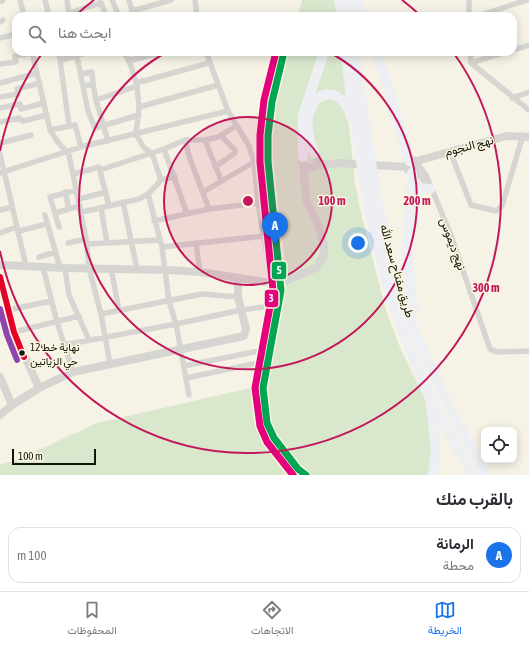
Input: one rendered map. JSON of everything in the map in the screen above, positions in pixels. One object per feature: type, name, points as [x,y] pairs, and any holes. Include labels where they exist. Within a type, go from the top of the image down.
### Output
[{"type":"highway","points":[[334,12],[336,0]]},
{"type":"highway","points":[[339,0],[341,12]]},
{"type":"highway","points":[[348,0],[350,12]]},
{"type":"highway","points":[[356,0],[360,12]]},
{"type":"highway","points":[[303,159],[303,115],[323,56]]},
{"type":"highway","name":"طريق مفتاح سعد الله","points":[[347,56],[358,142],[378,249],[409,347],[430,395],[472,475]]},
{"type":"highway","name":"طريق مفتاح سعد الله","points":[[356,56],[380,213],[394,271],[420,344],[466,440],[485,475]]},
{"type":"highway","points":[[378,56],[386,78],[413,166],[407,222],[408,263],[411,302],[420,344]]},
{"type":"highway","points":[[314,153],[308,132],[309,113],[318,100],[332,94],[340,96],[349,108],[358,142]]},
{"type":"highway","points":[[410,195],[418,188],[431,191]]},
{"type":"highway","points":[[430,395],[436,450],[433,475]]},
{"type":"highway","points":[[466,440],[492,475]]},
{"type":"street","points":[[20,0],[23,12]]},
{"type":"street","points":[[45,0],[48,12]]},
{"type":"street","points":[[67,0],[69,12]]},
{"type":"street","points":[[112,0],[117,12]]},
{"type":"street","points":[[129,0],[132,12]]},
{"type":"street","points":[[134,12],[150,2],[171,0]]},
{"type":"street","points":[[195,0],[196,12]]},
{"type":"street","points":[[469,0],[469,12]]},
{"type":"street","points":[[490,12],[527,0]]},
{"type":"street","points":[[74,12],[101,2],[105,12]]},
{"type":"street","points":[[0,38],[12,35]]},
{"type":"street","points":[[517,49],[529,45]]},
{"type":"street","points":[[0,64],[16,62],[15,56]]},
{"type":"street","points":[[33,56],[50,130],[57,141],[68,151],[74,174],[87,242],[89,268],[101,314],[110,364]]},
{"type":"street","points":[[60,56],[69,125]]},
{"type":"street","points":[[62,60],[72,56]]},
{"type":"street","points":[[77,56],[83,86],[94,127],[96,129],[139,114]]},
{"type":"street","points":[[126,56],[136,85],[139,107],[136,134],[144,148],[152,153],[160,180]]},
{"type":"street","points":[[128,61],[147,56]]},
{"type":"street","points":[[207,56],[228,111],[249,146],[254,162],[258,203],[272,283]]},
{"type":"street","points":[[470,56],[471,63],[529,111]]},
{"type":"street","points":[[471,63],[493,56]]},
{"type":"street","points":[[96,100],[136,85],[209,63]]},
{"type":"street","points":[[81,74],[92,72],[96,100],[105,125],[108,141]]},
{"type":"street","points":[[0,83],[37,74]]},
{"type":"street","points":[[0,98],[18,94],[18,90],[40,83]]},
{"type":"street","points":[[83,86],[93,84]]},
{"type":"street","points":[[139,107],[218,85]]},
{"type":"street","points":[[512,98],[529,92]]},
{"type":"street","points":[[0,108],[20,104],[21,109],[44,103]]},
{"type":"street","points":[[2,173],[81,147],[228,111]]},
{"type":"street","points":[[0,122],[19,118],[23,122],[47,115]]},
{"type":"street","points":[[50,130],[69,125],[76,126],[81,147]]},
{"type":"street","points":[[100,170],[164,149],[185,140],[205,140],[222,136],[236,126]]},
{"type":"street","points":[[0,143],[31,135]]},
{"type":"street","points":[[450,151],[471,205],[496,211],[502,206],[527,135]]},
{"type":"street","name":"نهج النجوم","points":[[413,166],[450,151],[506,136],[527,135]]},
{"type":"street","points":[[215,167],[234,153],[235,150],[222,136]]},
{"type":"street","points":[[185,140],[190,159],[209,209]]},
{"type":"street","points":[[205,140],[215,167],[222,180]]},
{"type":"street","points":[[164,149],[187,214]]},
{"type":"street","points":[[0,264],[62,268],[112,268],[200,272],[272,283],[288,280],[312,270],[321,261],[324,246],[322,236],[308,206],[305,191],[303,159],[308,152],[340,162]]},
{"type":"street","points":[[305,191],[314,166],[318,160],[314,153]]},
{"type":"street","points":[[0,154],[2,173],[18,229],[26,266]]},
{"type":"street","points":[[303,159],[308,167],[340,162],[390,166],[413,166],[431,191]]},
{"type":"street","points":[[203,192],[254,162]]},
{"type":"street","points":[[74,174],[97,166],[100,170],[109,206]]},
{"type":"street","points":[[0,233],[47,223],[69,209],[101,208],[139,199],[148,194],[160,180],[174,177]]},
{"type":"street","points":[[59,227],[50,197],[65,192],[78,190]]},
{"type":"street","name":"نهج ديموس","points":[[431,191],[450,233],[490,349],[497,352],[529,351]]},
{"type":"street","points":[[65,192],[69,209]]},
{"type":"street","points":[[79,199],[106,192]]},
{"type":"street","points":[[148,194],[162,247],[169,301],[176,324],[189,395]]},
{"type":"street","points":[[123,202],[137,269]]},
{"type":"street","points":[[154,221],[209,209],[258,203]]},
{"type":"street","points":[[0,210],[12,206]]},
{"type":"street","points":[[101,208],[107,243]]},
{"type":"street","points":[[45,215],[69,295],[89,340]]},
{"type":"street","points":[[162,247],[264,236]]},
{"type":"street","points":[[68,242],[107,243],[160,240]]},
{"type":"street","points":[[196,243],[200,272]]},
{"type":"street","points":[[39,257],[56,252]]},
{"type":"street","points":[[43,267],[51,301],[73,372]]},
{"type":"street","points":[[112,268],[118,310]]},
{"type":"street","points":[[0,277],[14,332],[39,388]]},
{"type":"street","points":[[0,415],[12,405],[39,388],[73,372],[244,336],[246,330],[238,297],[238,278]]},
{"type":"street","points":[[101,314],[202,294],[238,297]]},
{"type":"street","points":[[8,310],[51,301]]},
{"type":"street","points":[[64,345],[106,338],[241,310],[270,306]]},
{"type":"street","points":[[14,332],[79,316]]},
{"type":"street","points":[[184,366],[259,351]]},
{"type":"street","points":[[186,378],[253,364]]},
{"type":"street","points":[[0,377],[12,405]]},
{"type":"green space","points":[[302,0],[334,0],[336,12],[299,12]]},
{"type":"green space","points":[[287,56],[341,56],[355,182],[359,205],[386,311],[401,350],[427,403],[434,446],[432,475],[0,475],[0,465],[19,459],[97,423],[255,387],[265,387],[286,271],[273,160],[273,134],[276,102]]},
{"type":"transit line","name":"3","points":[[275,56],[264,100],[260,135],[260,162],[273,290],[255,388],[260,426],[267,442],[293,475]]},
{"type":"transit line","name":"5","points":[[283,56],[272,102],[268,135],[268,161],[281,290],[263,388],[267,423],[274,438],[298,469],[306,475]]},
{"type":"transit line","name":"12","points":[[0,277],[14,332],[24,357]]},
{"type":"transit line","points":[[0,309],[7,335],[17,360]]},
{"type":"place","name":"الرمانة","points":[[275,245]]},
{"type":"place","name":"نهاية خط 12 حي الزياتين","points":[[22,353]]}]
